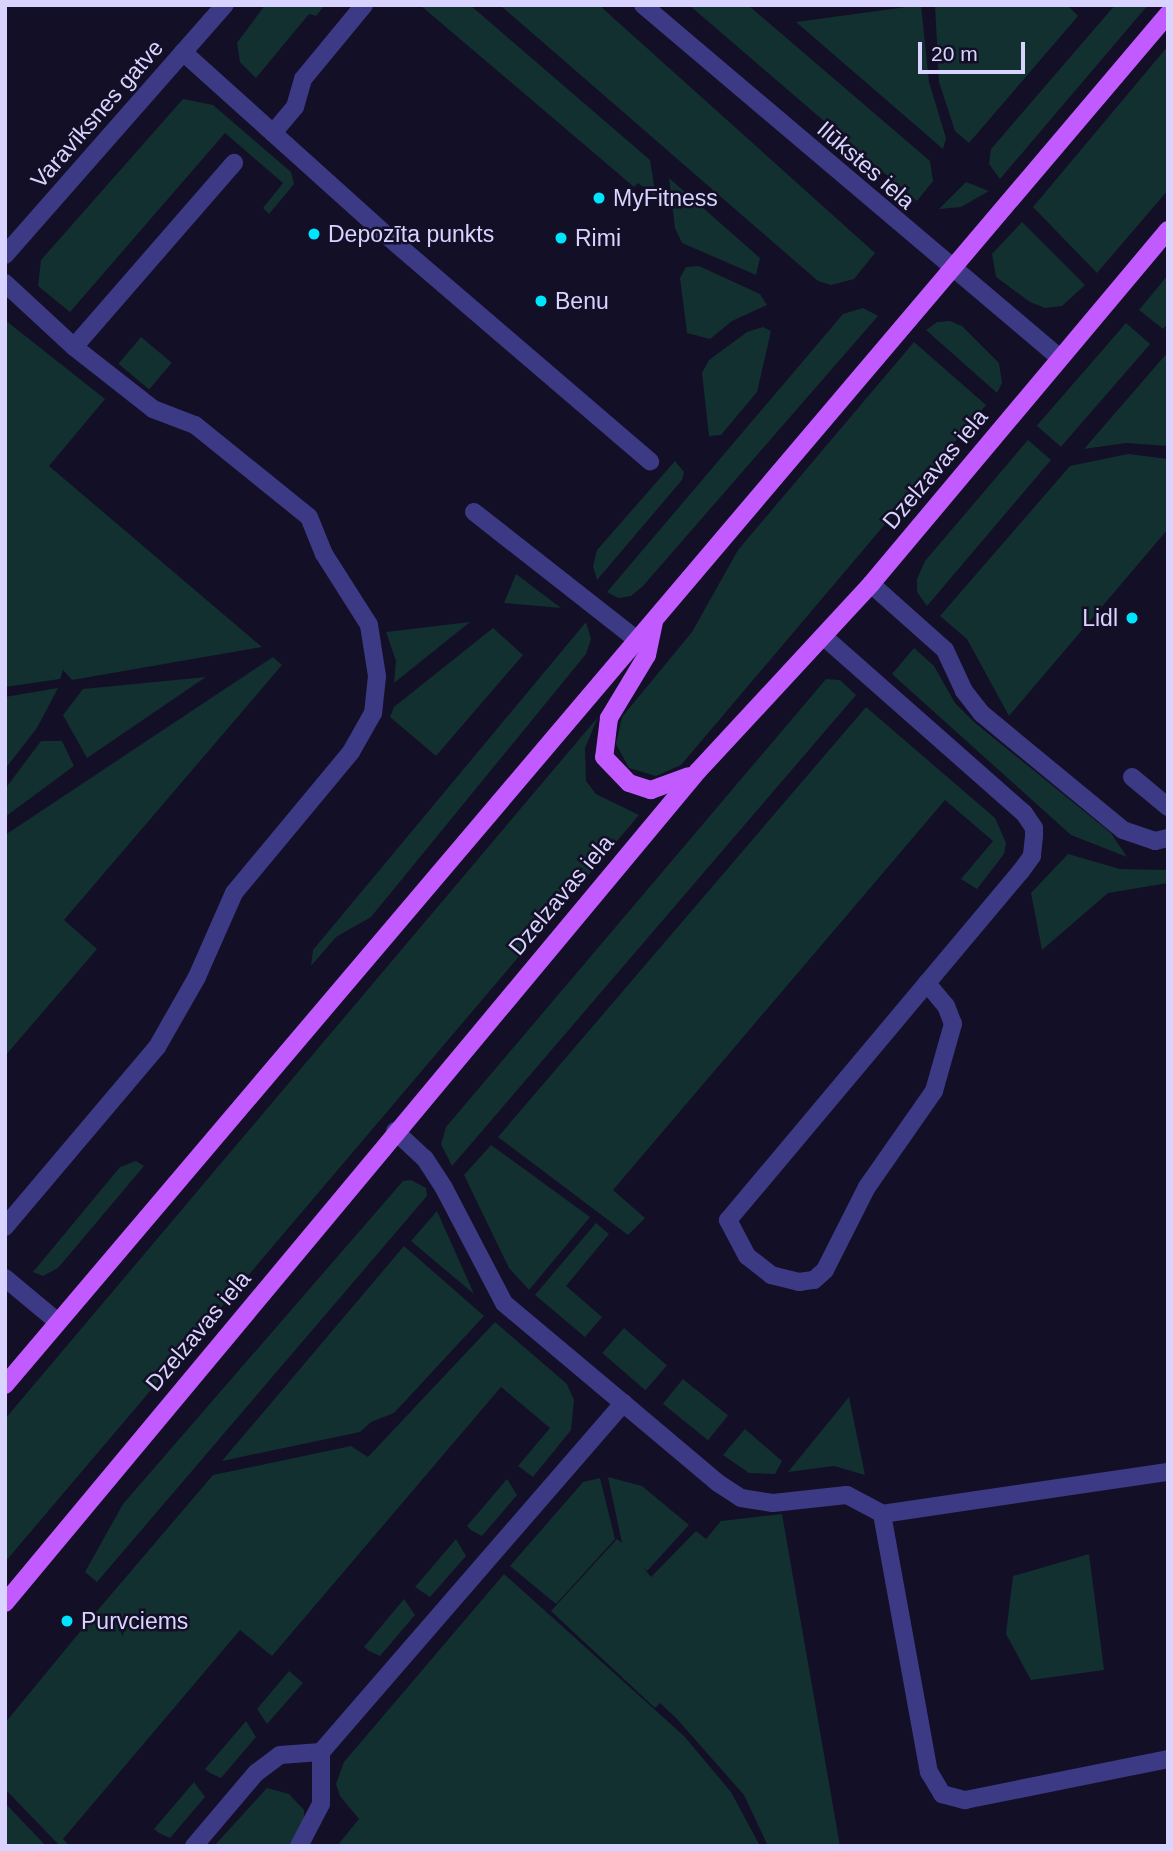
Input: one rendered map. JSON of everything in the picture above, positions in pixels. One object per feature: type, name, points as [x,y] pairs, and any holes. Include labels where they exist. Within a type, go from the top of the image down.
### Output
[{"type":"main road","points":[[5,1385],[1168,14]]},
{"type":"main road","name":"Dzelzavas iela","points":[[5,1603],[395,1131],[698,771],[871,584],[1168,230]]},
{"type":"main road","points":[[654,618],[647,655],[609,718],[604,757],[629,783],[651,790],[698,771]]},
{"type":"street","name":"Varavīksnes gatve","points":[[5,255],[225,5]]},
{"type":"street","points":[[273,132],[295,107],[303,79],[364,5]]},
{"type":"street","name":"Ilūkstes iela","points":[[643,5],[951,270],[1060,358]]},
{"type":"street","points":[[183,52],[650,461]]},
{"type":"street","points":[[74,347],[234,163]]},
{"type":"street","points":[[5,283],[74,347],[153,409],[195,425],[309,517],[324,554],[369,625],[377,676],[373,713],[351,752],[234,893],[197,976],[157,1047],[5,1227]]},
{"type":"street","points":[[474,512],[637,640]]},
{"type":"street","points":[[871,584],[945,650],[964,691],[981,713],[1123,830],[1155,841],[1168,838]]},
{"type":"street","points":[[823,636],[1024,813],[1034,828],[1032,856],[727,1220],[747,1256],[771,1275],[799,1282],[814,1280],[825,1270],[867,1187],[934,1091],[953,1024],[946,1006],[927,983]]},
{"type":"street","points":[[1132,777],[1168,807]]},
{"type":"street","points":[[395,1131],[425,1159],[444,1188],[504,1303],[741,1499],[774,1503],[847,1495],[882,1514],[1168,1472]]},
{"type":"street","points":[[5,1278],[58,1322]]},
{"type":"street","points":[[299,1846],[321,1804],[321,1752],[623,1403]]},
{"type":"street","points":[[882,1514],[929,1772],[942,1794],[965,1800],[1168,1759]]},
{"type":"street","points":[[194,1846],[257,1773],[280,1755],[321,1752]]},
{"type":"green space","points":[[265,5],[325,5],[316,16],[309,14],[256,78],[240,62],[237,43]]},
{"type":"green space","points":[[420,5],[470,5],[650,160],[656,197],[638,183],[634,187]]},
{"type":"green space","points":[[500,5],[599,5],[875,253],[854,279],[831,285],[818,281]]},
{"type":"green space","points":[[689,5],[748,5],[930,161],[933,181],[917,201]]},
{"type":"green space","points":[[921,5],[929,82],[946,138],[943,149],[796,22]]},
{"type":"green space","points":[[935,5],[1067,5],[1078,16],[969,143],[955,131],[939,82]]},
{"type":"green space","points":[[1115,5],[1148,5],[1000,179],[989,164],[991,149]]},
{"type":"green space","points":[[1168,46],[1168,190],[1097,273],[1033,207]]},
{"type":"green space","points":[[183,99],[213,105],[291,172],[294,184],[269,214],[263,208],[283,183],[225,133],[70,312],[38,286],[41,260]]},
{"type":"green space","points":[[669,178],[760,258],[756,275],[682,243],[675,228]]},
{"type":"green space","points":[[966,182],[989,191],[961,207],[939,209]]},
{"type":"green space","points":[[1022,222],[1085,285],[1062,306],[1045,308],[1030,302],[996,277],[992,254]]},
{"type":"green space","points":[[699,266],[760,294],[767,305],[732,321],[710,339],[687,333],[680,278],[686,267]]},
{"type":"green space","points":[[1168,275],[1168,323],[1163,329],[1139,310]]},
{"type":"green space","points":[[863,308],[878,316],[643,586],[631,596],[618,598],[607,592],[843,314]]},
{"type":"green space","points":[[5,320],[105,399],[49,466],[262,647],[72,680],[63,670],[60,679],[5,687]]},
{"type":"green space","points":[[950,321],[962,326],[999,363],[1002,383],[997,393],[926,330],[937,322]]},
{"type":"green space","points":[[1126,323],[1150,344],[1061,447],[1037,426]]},
{"type":"green space","points":[[763,327],[771,331],[757,392],[721,435],[709,436],[702,373],[709,360],[747,332]]},
{"type":"green space","points":[[141,337],[172,363],[149,390],[119,364]]},
{"type":"green space","points":[[914,342],[986,405],[681,765],[656,776],[629,768],[616,744],[622,717],[692,632],[738,550]]},
{"type":"green space","points":[[1168,352],[1168,446],[1126,443],[1084,449]]},
{"type":"green space","points":[[1028,440],[1051,460],[927,606],[917,592],[917,579],[925,561]]},
{"type":"green space","points":[[1128,454],[1168,459],[1168,529],[1009,716],[967,639],[940,616],[1070,466]]},
{"type":"green space","points":[[675,461],[684,472],[682,480],[597,580],[593,566],[597,550]]},
{"type":"green space","points":[[516,574],[561,608],[504,603]]},
{"type":"green space","points":[[470,622],[394,683],[396,661],[386,632]]},
{"type":"green space","points":[[586,622],[591,639],[586,654],[371,917],[336,937],[311,966],[313,950]]},
{"type":"green space","points":[[493,628],[523,655],[436,756],[390,717],[394,707]]},
{"type":"green space","points":[[914,648],[934,666],[955,703],[974,722],[1111,833],[1127,857],[1071,835],[892,674]]},
{"type":"green space","points":[[273,657],[282,665],[64,920],[97,949],[5,1056],[5,835]]},
{"type":"green space","points":[[206,677],[87,758],[63,715],[83,689]]},
{"type":"green space","points":[[826,679],[840,680],[856,695],[452,1166],[441,1144],[446,1127]]},
{"type":"green space","points":[[58,688],[37,728],[5,769],[5,697]]},
{"type":"green space","points":[[866,707],[995,818],[1006,843],[1004,854],[977,889],[961,879],[993,841],[945,800],[613,1190],[645,1218],[628,1235],[498,1137]]},
{"type":"green space","points":[[598,717],[585,748],[586,781],[596,794],[639,815],[5,1562],[5,1419]]},
{"type":"green space","points":[[41,741],[62,741],[74,766],[5,817],[5,789]]},
{"type":"green space","points":[[1068,854],[1120,869],[1168,870],[1168,883],[1108,893],[1042,950],[1031,893]]},
{"type":"green space","points":[[491,1145],[590,1217],[529,1290],[509,1268],[464,1175]]},
{"type":"green space","points":[[136,1161],[144,1166],[58,1268],[43,1276],[33,1272],[120,1167]]},
{"type":"green space","points":[[411,1180],[426,1188],[427,1196],[97,1582],[85,1572],[123,1504],[403,1181]]},
{"type":"green space","points":[[437,1211],[474,1294],[411,1241]]},
{"type":"green space","points":[[596,1223],[609,1234],[566,1286],[602,1317],[585,1337],[535,1295]]},
{"type":"green space","points":[[404,1246],[484,1316],[394,1413],[371,1422],[360,1432],[222,1461]]},
{"type":"green space","points":[[495,1322],[567,1384],[574,1400],[571,1430],[533,1477],[518,1466],[550,1428],[501,1387],[272,1656],[240,1630],[63,1839],[70,1846],[60,1846],[5,1789],[5,1723],[97,1611],[213,1475],[351,1446],[368,1457]]},
{"type":"green space","points":[[624,1328],[667,1365],[645,1390],[602,1353]]},
{"type":"green space","points":[[683,1379],[728,1416],[708,1440],[663,1404]]},
{"type":"green space","points":[[849,1397],[865,1475],[834,1466],[788,1472]]},
{"type":"green space","points":[[745,1429],[782,1461],[775,1474],[749,1473],[723,1455]]},
{"type":"green space","points":[[608,1477],[642,1486],[689,1525],[647,1571],[642,1566],[651,1577],[696,1531],[706,1539],[721,1521],[782,1514],[840,1846],[768,1846],[744,1795],[677,1719],[660,1703],[655,1708],[551,1611],[617,1539],[622,1543]]},
{"type":"green space","points":[[600,1478],[615,1539],[556,1604],[510,1566],[583,1482]]},
{"type":"green space","points":[[507,1479],[517,1495],[482,1536],[471,1530],[467,1526]]},
{"type":"green space","points":[[456,1539],[466,1556],[430,1597],[415,1587]]},
{"type":"green space","points":[[1089,1554],[1104,1670],[1031,1680],[1006,1634],[1013,1576]]},
{"type":"green space","points":[[504,1574],[684,1736],[731,1792],[760,1846],[337,1846],[359,1819],[340,1796],[336,1784],[344,1762]]},
{"type":"green space","points":[[404,1599],[415,1615],[380,1656],[369,1651],[364,1647]]},
{"type":"green space","points":[[289,1671],[303,1683],[267,1724],[257,1709]]},
{"type":"green space","points":[[246,1721],[256,1737],[221,1778],[210,1773],[205,1769]]},
{"type":"green space","points":[[194,1782],[205,1797],[170,1838],[159,1833],[154,1829]]},
{"type":"green space","points":[[267,1788],[289,1794],[304,1810],[304,1821],[290,1846],[214,1846]]},
{"type":"green space","points":[[5,1803],[46,1846],[5,1846]]},
{"type":"place","name":"MyFitness","points":[[599,198]]},
{"type":"place","name":"Depozīta punkts","points":[[314,234]]},
{"type":"place","name":"Rimi","points":[[561,238]]},
{"type":"place","name":"Benu","points":[[541,301]]},
{"type":"place","name":"Lidl","points":[[1132,618]]},
{"type":"place","name":"Purvciems","points":[[67,1621]]}]
